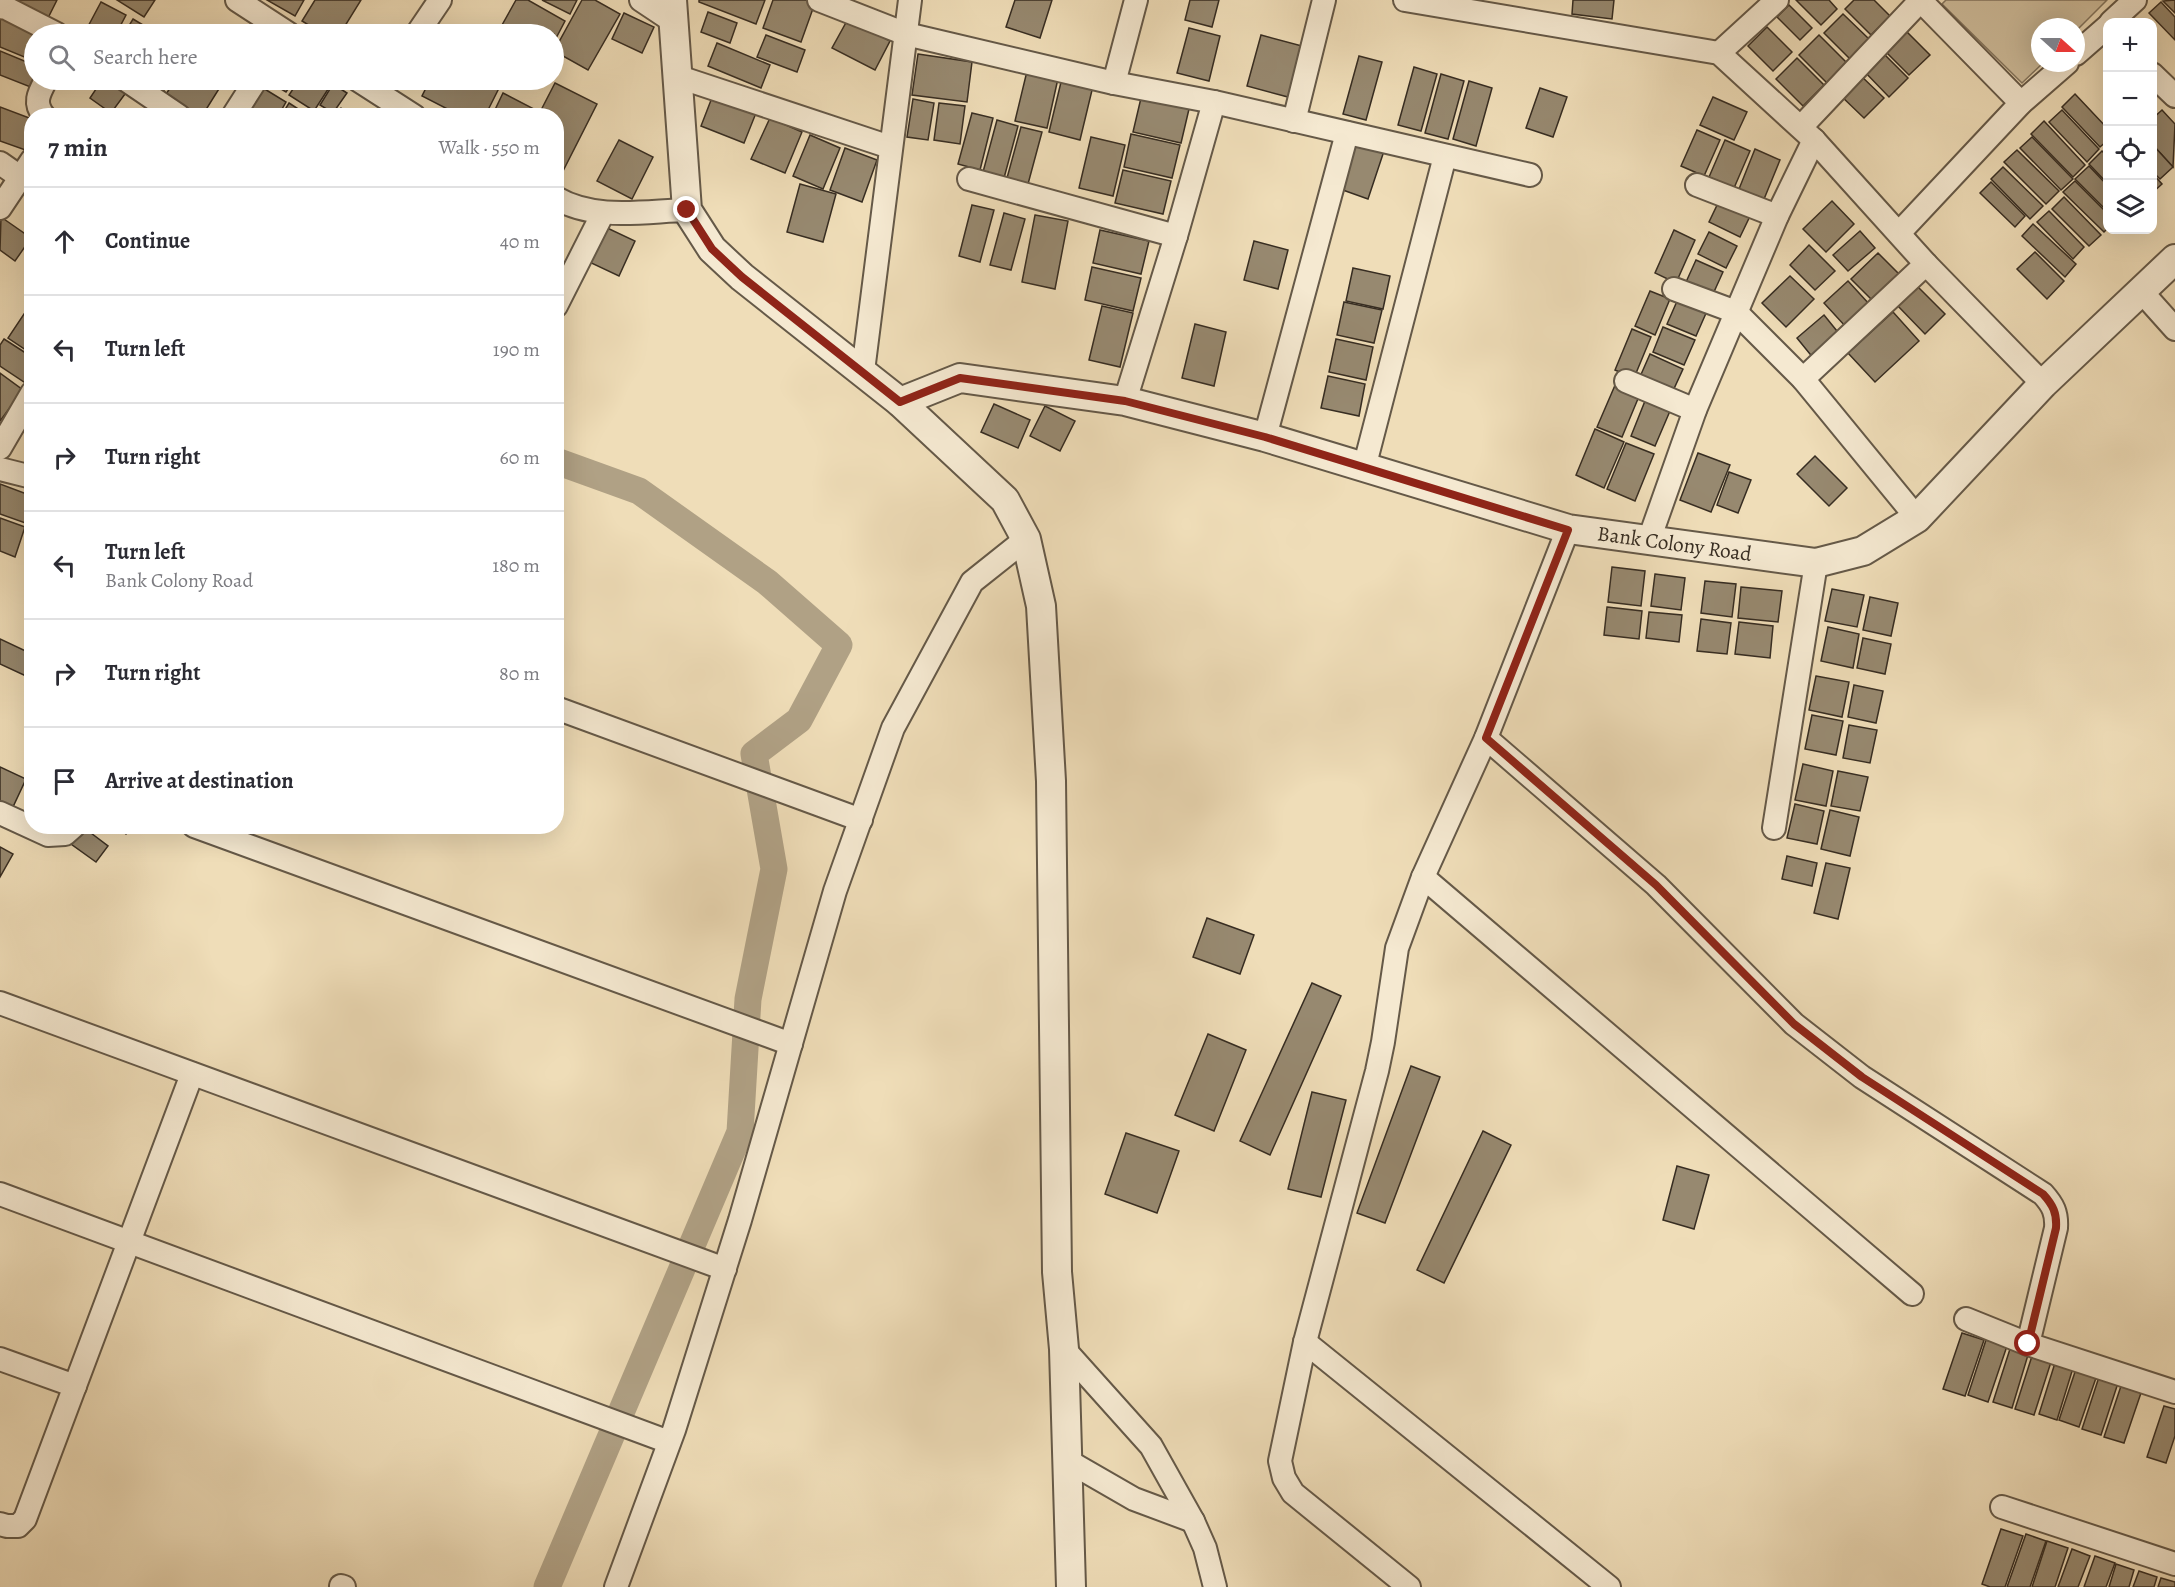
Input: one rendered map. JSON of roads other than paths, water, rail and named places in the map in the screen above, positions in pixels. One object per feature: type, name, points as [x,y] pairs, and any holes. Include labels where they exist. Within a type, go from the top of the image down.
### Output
[{"type":"street","points":[[237,0],[272,24]]},
{"type":"street","points":[[424,24],[440,0]]},
{"type":"street","points":[[641,0],[673,11],[687,210],[712,249],[742,277],[900,402],[1005,500],[1026,539],[1041,606],[1049,730],[1057,1261],[1064,1348],[1071,1587]]},
{"type":"street","points":[[819,0],[906,34],[1114,83],[1214,102],[1530,175]]},
{"type":"street","points":[[863,371],[910,0]]},
{"type":"street","points":[[1114,83],[1136,0]]},
{"type":"street","points":[[1294,121],[1324,0]]},
{"type":"street","points":[[1405,0],[1719,53],[1808,133],[1926,264],[2043,384]]},
{"type":"street","points":[[1719,53],[1777,0]]},
{"type":"street","points":[[1648,540],[1695,410],[1778,216],[1808,133],[1920,0],[2022,103]]},
{"type":"street","points":[[2118,18],[2135,0]]},
{"type":"street","points":[[0,7],[37,24]]},
{"type":"street","points":[[2085,47],[2103,32]]},
{"type":"street","points":[[1899,233],[2022,103],[2057,72]]},
{"type":"street","points":[[679,77],[890,147]]},
{"type":"street","points":[[2157,80],[2175,96]]},
{"type":"street","points":[[40,90],[37,103],[40,108]]},
{"type":"street","points":[[141,90],[167,108]]},
{"type":"street","points":[[238,108],[250,90]]},
{"type":"street","points":[[387,90],[398,108]]},
{"type":"street","points":[[1125,401],[1176,236],[1214,102]]},
{"type":"street","points":[[1265,437],[1347,133]]},
{"type":"street","points":[[1364,468],[1445,156]]},
{"type":"street","points":[[0,163],[24,169]]},
{"type":"street","points":[[0,208],[24,172]]},
{"type":"street","points":[[969,179],[1176,236]]},
{"type":"street","points":[[1697,185],[1778,216]]},
{"type":"street","points":[[564,201],[603,213],[687,210]]},
{"type":"street","points":[[564,276],[603,213]]},
{"type":"street","name":"Bank Colony Road","points":[[900,402],[960,378],[1125,401],[1265,437],[1568,530],[1815,563],[1863,551],[1917,518],[2043,384],[2175,259]]},
{"type":"street","points":[[1803,379],[1926,264]]},
{"type":"street","points":[[1674,289],[1736,312],[1803,379],[1917,518]]},
{"type":"street","points":[[2141,291],[2175,329]]},
{"type":"street","points":[[1626,381],[1695,410]]},
{"type":"street","points":[[1,444],[24,406]]},
{"type":"street","points":[[0,469],[24,475]]},
{"type":"street","points":[[1410,1587],[1302,1502],[1284,1478],[1280,1461],[1305,1342],[1377,1071],[1396,948],[1423,877],[1486,738],[1568,530]]},
{"type":"street","points":[[616,1587],[669,1442],[725,1269],[836,891],[893,728],[972,582],[1026,539]]},
{"type":"street","points":[[1774,828],[1815,563]]},
{"type":"street","points":[[564,711],[861,820]]},
{"type":"street","points":[[1486,738],[1656,885],[1794,1024],[1862,1077],[2043,1194],[2052,1204],[2057,1216],[2056,1228],[2028,1344]]},
{"type":"street","points":[[0,813],[24,824]]},
{"type":"street","points":[[46,834],[65,834]]},
{"type":"street","points":[[216,834],[791,1044]]},
{"type":"street","points":[[1423,877],[1912,1294]]},
{"type":"street","points":[[0,1003],[725,1269]]},
{"type":"street","points":[[0,1524],[18,1526],[25,1519],[192,1074]]},
{"type":"street","points":[[0,1194],[669,1442]]},
{"type":"street","points":[[1966,1319],[2028,1344],[2175,1392]]},
{"type":"street","points":[[1305,1342],[1607,1586]]},
{"type":"street","points":[[1064,1348],[1151,1446],[1193,1521],[1205,1548],[1215,1587]]},
{"type":"street","points":[[0,1359],[75,1386]]},
{"type":"street","points":[[1068,1461],[1134,1499],[1193,1521]]},
{"type":"street","points":[[2002,1507],[2175,1564]]},
{"type":"waterway","points":[[547,1587],[740,1132],[748,999],[774,869],[754,754],[799,720],[839,645],[767,582],[639,491],[564,464]]}]
